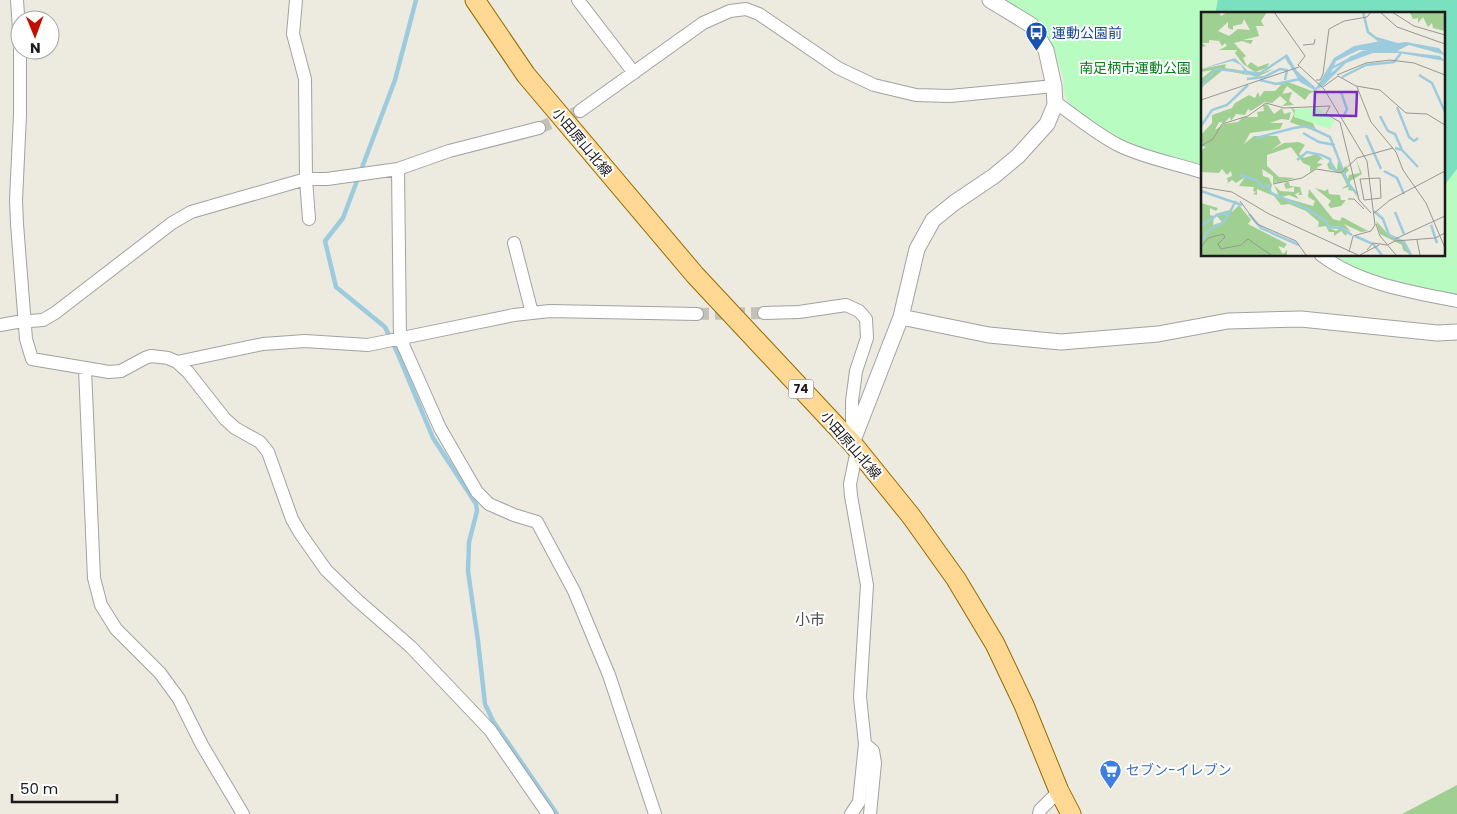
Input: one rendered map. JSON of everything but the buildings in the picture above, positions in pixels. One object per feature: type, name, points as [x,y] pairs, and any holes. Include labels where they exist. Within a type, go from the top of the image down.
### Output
[{"type":"main road","name":"小田原山北線","points":[[475,0],[526,75],[688,267],[854,447],[911,516],[956,578],[995,644],[1024,704],[1059,791],[1071,814]]},
{"type":"street","points":[[296,0],[293,34],[305,79],[306,179],[309,219]]},
{"type":"street","points":[[578,0],[634,72]]},
{"type":"street","points":[[854,447],[901,317],[917,249],[933,220],[954,202],[994,176],[1018,156],[1047,124],[1055,102],[1054,86],[1046,50],[1031,25],[990,0]]},
{"type":"street","points":[[580,111],[703,23],[730,10],[746,9],[759,14],[838,68],[874,85],[916,95],[950,96],[1054,86]]},
{"type":"street","points":[[20,60],[20,115],[16,200],[26,339],[32,359],[109,372],[120,371],[151,356],[168,358],[178,362],[230,424],[260,442],[268,452],[292,519],[326,570],[356,600],[411,647],[490,730],[548,814]]},
{"type":"street","points":[[1055,102],[1101,136],[1120,146],[1201,172]]},
{"type":"street","points":[[0,325],[43,320],[55,313],[172,223],[191,212],[306,179],[398,169],[449,151],[540,128]]},
{"type":"street","points":[[398,169],[400,338],[440,428],[477,492],[489,504],[514,515],[537,522],[574,591],[609,675],[655,814]]},
{"type":"street","points":[[514,243],[532,313]]},
{"type":"street","points":[[1323,256],[1345,269],[1371,280],[1405,291],[1457,301]]},
{"type":"street","points":[[764,314],[799,312],[846,305],[859,311],[866,319],[867,338],[856,371],[852,401],[854,447],[850,484],[867,585],[860,697],[865,744],[859,802],[851,814]]},
{"type":"street","points":[[178,362],[263,344],[305,341],[368,345],[514,315],[550,311],[697,314]]},
{"type":"street","points":[[901,317],[989,335],[1061,342],[1158,334],[1228,322],[1301,320],[1437,333],[1457,332]]},
{"type":"street","points":[[85,369],[94,578],[101,605],[116,629],[160,672],[179,698],[202,745],[243,814]]},
{"type":"street","points":[[865,744],[873,752],[874,763],[870,814]]},
{"type":"street","points":[[1039,814],[1040,810],[1059,791]]},
{"type":"green space","name":"南足柄市運動公園","points":[[1001,0],[1457,0],[1457,297],[1376,278],[1329,256],[1444,256],[1444,12],[1201,12],[1201,168],[1138,148],[1108,134],[1074,109],[1067,101],[1064,93],[1063,76],[1049,39],[1035,20]]},
{"type":"green space","points":[[1218,0],[1457,0],[1457,169],[1444,186],[1444,12],[1215,12]]},
{"type":"green space","points":[[1457,785],[1457,814],[1402,814]]},
{"type":"waterway","points":[[416,0],[395,80],[343,218],[325,241],[336,287],[385,327],[433,438],[476,504],[477,511],[469,542],[468,571],[485,704],[493,721],[557,814]]},
{"type":"tunnel","points":[[539,128],[580,111]]},
{"type":"tunnel","points":[[697,314],[764,313]]},
{"type":"place","name":"運動公園前","points":[[1036,52]]},
{"type":"place","name":"セブン-イレブン","points":[[1110,789]]},
{"type":"district","name":"小市","points":[[810,620]]}]
